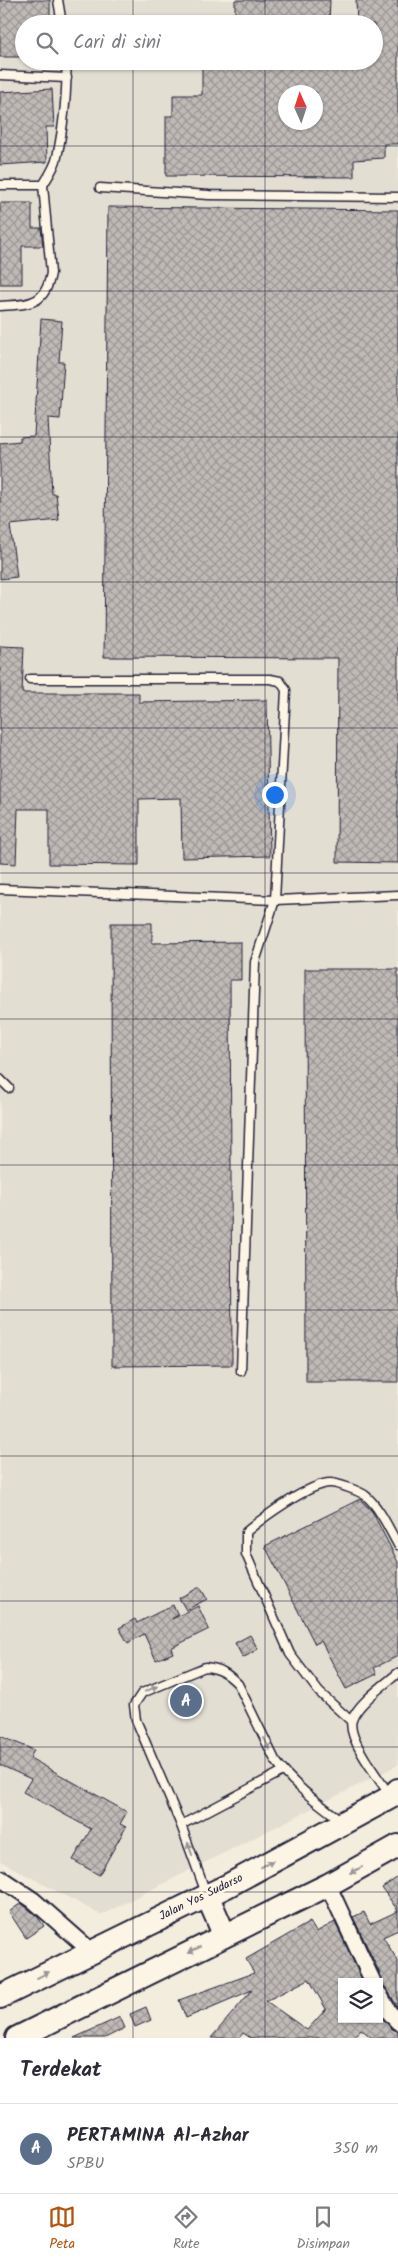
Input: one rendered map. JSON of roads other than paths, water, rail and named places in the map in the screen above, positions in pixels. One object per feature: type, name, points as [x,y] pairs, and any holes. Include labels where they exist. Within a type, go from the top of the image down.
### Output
[{"type":"main road","name":"Jalan Yos Sudarso","points":[[0,1997],[207,1895],[297,1848],[394,1793]]},
{"type":"main road","points":[[17,2038],[224,1934],[328,1885],[398,1846]]},
{"type":"main road","points":[[207,1895],[224,1934]]},
{"type":"street","points":[[0,1878],[33,1900],[91,1951]]},
{"type":"street","points":[[328,1885],[371,1978]]},
{"type":"street","points":[[383,2001],[398,2022]]},
{"type":"lane","points":[[58,0],[60,15]]},
{"type":"lane","points":[[0,306],[28,304],[41,299],[48,287],[51,273],[43,185],[57,159],[67,70]]},
{"type":"lane","points":[[0,75],[67,78]]},
{"type":"lane","points":[[0,185],[43,185]]},
{"type":"lane","points":[[100,188],[209,195],[398,198]]},
{"type":"lane","points":[[30,679],[270,679],[280,681],[285,685],[286,696],[274,900],[255,962],[241,1372]]},
{"type":"lane","points":[[0,889],[274,900],[398,895]]},
{"type":"lane","points":[[0,1078],[9,1088]]},
{"type":"lane","points":[[351,1721],[319,1692],[290,1654],[246,1554],[246,1532],[265,1515],[305,1492],[329,1483],[357,1490],[365,1495],[373,1504],[398,1544]]},
{"type":"lane","points":[[207,1895],[181,1825],[136,1720],[134,1705],[142,1693],[205,1667],[222,1671],[238,1684],[275,1760],[283,1771],[308,1795],[342,1822]]},
{"type":"lane","points":[[394,1793],[357,1744],[352,1735],[351,1721],[362,1706],[398,1673]]},
{"type":"lane","points":[[181,1825],[283,1771]]},
{"type":"place","name":"PERTAMINA Al-Azhar","points":[[186,1701]]}]
